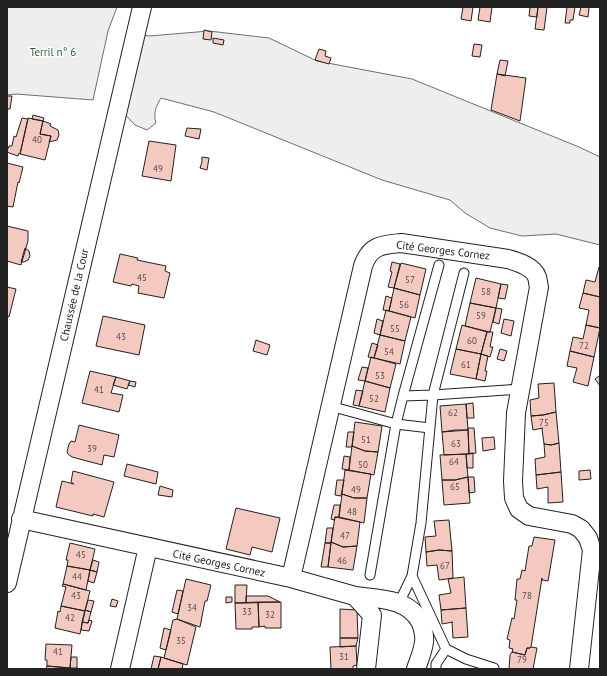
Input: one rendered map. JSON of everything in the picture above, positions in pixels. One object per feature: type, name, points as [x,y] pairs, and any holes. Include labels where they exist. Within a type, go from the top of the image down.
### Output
[{"type":"street","name":"Chaussée de la Cour","points":[[7,583],[142,7]]},
{"type":"street","name":"Cité Georges Cornez","points":[[291,578],[362,266],[366,257],[374,248],[402,243],[520,262],[530,269],[537,277],[538,287],[516,413],[513,481],[514,498],[519,509],[528,516],[572,524],[594,537],[579,669]]},
{"type":"street","name":"Cité Georges Cornez","points":[[22,519],[291,578],[355,596],[391,600],[399,603],[406,606],[417,616],[423,629],[424,642],[416,669]]},
{"type":"street","points":[[120,669],[148,547]]},
{"type":"street","points":[[355,596],[372,615],[366,669]]},
{"type":"lane","points":[[370,575],[396,424],[439,265]]},
{"type":"lane","points":[[399,603],[412,576],[420,523],[433,394],[464,273]]},
{"type":"lane","points":[[403,396],[520,389]]},
{"type":"lane","points":[[330,406],[396,424],[430,428]]},
{"type":"lane","points":[[412,576],[446,649],[466,659],[494,668]]},
{"type":"lane","points":[[436,669],[436,664],[446,649]]},
{"type":"green space","name":"Terril n° 6","points":[[7,7],[117,7],[108,31],[93,100],[16,94],[7,95]]},
{"type":"green space","points":[[209,31],[269,38],[317,61],[412,79],[600,157],[600,245],[556,234],[522,236],[490,228],[465,213],[450,200],[382,180],[214,112],[161,98],[156,110],[156,123],[147,130],[135,125],[115,104],[131,33],[149,36]]},
{"type":"building","points":[[463,7],[473,7],[471,21],[461,19]]},
{"type":"building","points":[[480,7],[492,7],[490,22],[478,20]]},
{"type":"building","points":[[528,7],[538,7],[537,17],[529,16],[530,8]]},
{"type":"building","points":[[538,7],[547,7],[544,30],[535,29]]},
{"type":"building","points":[[567,7],[575,7],[573,20],[570,20],[570,23],[565,23]]},
{"type":"building","points":[[581,7],[589,7],[588,17],[579,15]]},
{"type":"building","points":[[204,30],[212,32],[211,40],[203,39]]},
{"type":"building","points":[[213,38],[224,40],[223,45],[213,43]]},
{"type":"building","points":[[474,44],[482,45],[480,57],[472,56]]},
{"type":"building","points":[[319,49],[326,51],[325,56],[331,58],[329,64],[315,60]]},
{"type":"building","points":[[500,60],[508,61],[505,76],[497,74]]},
{"type":"building","points":[[497,74],[526,78],[520,121],[491,110]]},
{"type":"building","points":[[7,96],[12,96],[10,109],[7,109]]},
{"type":"building","points":[[33,115],[44,118],[43,121],[32,119]]},
{"type":"building","points":[[22,118],[28,119],[20,154],[19,153],[18,156],[7,151],[9,146],[12,146],[14,136],[16,137]]},
{"type":"building","points":[[28,118],[43,121],[40,134],[51,136],[45,160],[20,154]]},
{"type":"building","points":[[43,121],[51,124],[50,126],[58,130],[59,135],[57,140],[49,142],[51,136],[40,134]]},
{"type":"building","points":[[187,128],[201,129],[199,139],[185,136]]},
{"type":"building","points":[[149,141],[176,145],[171,181],[142,176]]},
{"type":"building","points":[[202,157],[209,158],[207,170],[200,168]]},
{"type":"building","points":[[7,163],[23,167],[19,183],[18,182],[13,207],[7,206]]},
{"type":"building","points":[[7,226],[28,231],[28,241],[21,265],[7,261]]},
{"type":"building","points":[[25,248],[29,251],[30,256],[28,260],[21,262]]},
{"type":"building","points":[[120,254],[138,258],[137,260],[166,266],[165,271],[170,273],[164,298],[138,293],[139,286],[132,284],[131,286],[113,282]]},
{"type":"building","points":[[392,262],[400,264],[394,288],[388,287],[392,272],[390,271]]},
{"type":"building","points":[[401,263],[426,269],[420,295],[394,288]]},
{"type":"building","points":[[599,267],[600,297],[583,293],[586,280],[595,282]]},
{"type":"building","points":[[476,278],[501,284],[496,308],[470,303]]},
{"type":"building","points":[[501,284],[508,285],[505,299],[498,298]]},
{"type":"building","points":[[7,287],[16,289],[9,317],[7,316]]},
{"type":"building","points":[[394,288],[420,295],[415,318],[389,311]]},
{"type":"building","points":[[583,293],[600,297],[600,328],[586,325],[589,310],[579,308]]},
{"type":"building","points":[[386,296],[392,298],[389,311],[383,310]]},
{"type":"building","points":[[470,303],[496,308],[490,332],[465,326]]},
{"type":"building","points":[[496,308],[502,309],[499,324],[493,322]]},
{"type":"building","points":[[386,310],[411,317],[405,341],[380,335]]},
{"type":"building","points":[[103,316],[145,325],[139,355],[96,346]]},
{"type":"building","points":[[377,319],[383,321],[380,335],[374,333]]},
{"type":"building","points":[[504,319],[514,321],[511,336],[501,333]]},
{"type":"building","points":[[462,325],[487,332],[481,354],[456,349]]},
{"type":"building","points":[[586,325],[600,328],[594,357],[570,351],[573,337],[583,339]]},
{"type":"building","points":[[487,332],[493,332],[490,347],[493,347],[490,357],[481,354]]},
{"type":"building","points":[[380,335],[405,341],[400,364],[374,358]]},
{"type":"building","points":[[256,340],[270,345],[267,355],[253,351]]},
{"type":"building","points":[[372,343],[378,345],[374,358],[368,357]]},
{"type":"building","points":[[456,349],[481,354],[476,379],[450,374]]},
{"type":"building","points":[[500,349],[507,351],[504,361],[497,359]]},
{"type":"building","points":[[570,351],[594,357],[588,386],[573,382],[577,368],[567,366]]},
{"type":"building","points":[[481,354],[488,356],[485,381],[476,379]]},
{"type":"building","points":[[371,357],[396,364],[390,388],[365,381]]},
{"type":"building","points":[[362,367],[368,368],[365,381],[358,380]]},
{"type":"building","points":[[90,371],[116,377],[111,393],[123,395],[119,412],[82,403]]},
{"type":"building","points":[[599,376],[600,377],[600,386],[595,379]]},
{"type":"building","points":[[116,377],[130,381],[127,389],[113,385]]},
{"type":"building","points":[[130,381],[136,382],[135,387],[128,385]]},
{"type":"building","points":[[365,381],[390,388],[385,412],[359,406]]},
{"type":"building","points":[[554,383],[556,412],[531,416],[530,400],[539,398],[538,384]]},
{"type":"building","points":[[356,390],[363,391],[359,406],[353,405]]},
{"type":"building","points":[[473,403],[474,418],[467,418],[466,404]]},
{"type":"building","points":[[466,404],[468,430],[442,432],[440,406]]},
{"type":"building","points":[[556,412],[559,443],[551,445],[544,444],[543,428],[533,430],[531,416]]},
{"type":"building","points":[[355,422],[382,426],[378,452],[365,451],[352,446]]},
{"type":"building","points":[[79,425],[119,435],[114,457],[104,455],[102,465],[72,457],[68,454],[69,444],[71,441],[75,442]]},
{"type":"building","points":[[468,428],[474,428],[476,453],[469,454]]},
{"type":"building","points":[[468,430],[469,454],[444,455],[442,432]]},
{"type":"building","points":[[348,432],[354,432],[352,447],[346,447]]},
{"type":"building","points":[[494,437],[495,449],[483,451],[482,438]]},
{"type":"building","points":[[559,443],[561,472],[536,475],[535,459],[545,457],[544,444],[551,445]]},
{"type":"building","points":[[352,446],[365,451],[378,452],[374,475],[349,470]]},
{"type":"building","points":[[473,453],[473,468],[467,468],[466,454]]},
{"type":"building","points":[[466,454],[468,477],[455,480],[442,480],[440,455]]},
{"type":"building","points":[[344,456],[350,457],[349,470],[342,469]]},
{"type":"building","points":[[127,464],[158,472],[156,484],[124,476]]},
{"type":"building","points":[[345,470],[371,474],[367,498],[354,498],[342,494]]},
{"type":"building","points":[[590,470],[591,479],[579,480],[579,471]]},
{"type":"building","points":[[73,471],[114,482],[104,517],[93,514],[93,516],[56,507],[62,481],[74,484],[71,482]]},
{"type":"building","points":[[561,472],[563,502],[548,503],[548,487],[537,489],[536,475]]},
{"type":"building","points":[[468,477],[470,503],[444,505],[442,480],[455,480]]},
{"type":"building","points":[[468,477],[474,477],[475,492],[469,493]]},
{"type":"building","points":[[337,480],[344,480],[341,496],[335,495]]},
{"type":"building","points":[[160,486],[173,490],[172,497],[158,495]]},
{"type":"building","points":[[342,494],[354,498],[367,498],[364,523],[339,517]]},
{"type":"building","points":[[334,505],[340,505],[339,517],[335,517],[334,520],[331,519]]},
{"type":"building","points":[[236,508],[280,518],[272,552],[252,547],[250,555],[226,549]]},
{"type":"building","points":[[335,517],[360,522],[357,546],[343,547],[331,542]]},
{"type":"building","points":[[449,520],[452,551],[439,550],[426,552],[425,537],[436,536],[434,521]]},
{"type":"building","points":[[327,528],[333,528],[331,543],[325,543]]},
{"type":"building","points":[[534,537],[555,540],[548,581],[542,580],[542,578],[531,647],[527,648],[525,655],[512,652],[513,649],[509,648],[510,640],[507,639],[512,618],[514,619],[517,600],[515,600],[517,579],[520,579],[522,570],[525,571],[529,546],[532,546]]},
{"type":"building","points":[[331,542],[343,547],[357,546],[353,570],[328,567]]},
{"type":"building","points":[[70,543],[95,549],[90,570],[67,566],[68,560],[66,560]]},
{"type":"building","points":[[325,543],[331,543],[328,567],[321,567]]},
{"type":"building","points":[[439,550],[452,551],[453,578],[439,580],[437,565],[427,566],[426,552]]},
{"type":"building","points":[[93,560],[99,562],[97,572],[90,570]]},
{"type":"building","points":[[67,566],[90,570],[86,590],[63,584]]},
{"type":"building","points":[[90,570],[97,572],[94,583],[88,581]]},
{"type":"building","points":[[464,577],[466,608],[441,610],[439,595],[451,593],[448,579]]},
{"type":"building","points":[[186,579],[211,585],[207,601],[205,601],[200,627],[177,619]]},
{"type":"building","points":[[63,584],[90,591],[85,611],[61,606],[66,587],[62,586]]},
{"type":"building","points":[[235,585],[247,585],[246,603],[235,603]]},
{"type":"building","points":[[177,590],[183,591],[178,614],[172,612]]},
{"type":"building","points":[[246,596],[268,596],[280,602],[246,603]]},
{"type":"building","points":[[226,597],[232,597],[232,602],[226,603]]},
{"type":"building","points":[[112,599],[118,601],[116,607],[110,606]]},
{"type":"building","points":[[88,600],[94,601],[91,612],[85,610]]},
{"type":"building","points":[[258,602],[259,627],[252,627],[252,629],[236,629],[235,603]]},
{"type":"building","points":[[258,602],[281,602],[281,628],[265,628],[265,626],[259,627]]},
{"type":"building","points":[[61,606],[85,611],[80,634],[55,628],[58,611],[60,612]]},
{"type":"building","points":[[466,608],[468,637],[453,638],[453,622],[442,624],[441,610]]},
{"type":"building","points":[[340,609],[357,610],[358,638],[340,638]]},
{"type":"building","points":[[85,610],[91,612],[88,623],[82,622]]},
{"type":"building","points":[[177,619],[196,627],[187,665],[164,658],[173,620]]},
{"type":"building","points":[[89,620],[92,621],[89,631],[81,630],[82,622],[88,623]]},
{"type":"building","points":[[164,628],[171,630],[166,650],[160,648]]},
{"type":"building","points":[[340,638],[358,638],[356,646],[340,647]]},
{"type":"building","points":[[46,644],[72,645],[70,668],[47,666],[47,660],[45,660]]},
{"type":"building","points":[[356,646],[357,665],[353,666],[353,669],[331,669],[330,647]]},
{"type":"building","points":[[527,648],[537,648],[533,669],[509,669],[510,655],[512,652],[525,655]]},
{"type":"building","points":[[154,656],[161,657],[158,669],[151,669]]},
{"type":"building","points":[[71,657],[77,657],[77,668],[70,668]]},
{"type":"building","points":[[161,657],[183,664],[182,669],[158,669]]},
{"type":"building","points":[[47,666],[70,668],[70,669],[46,669]]}]
